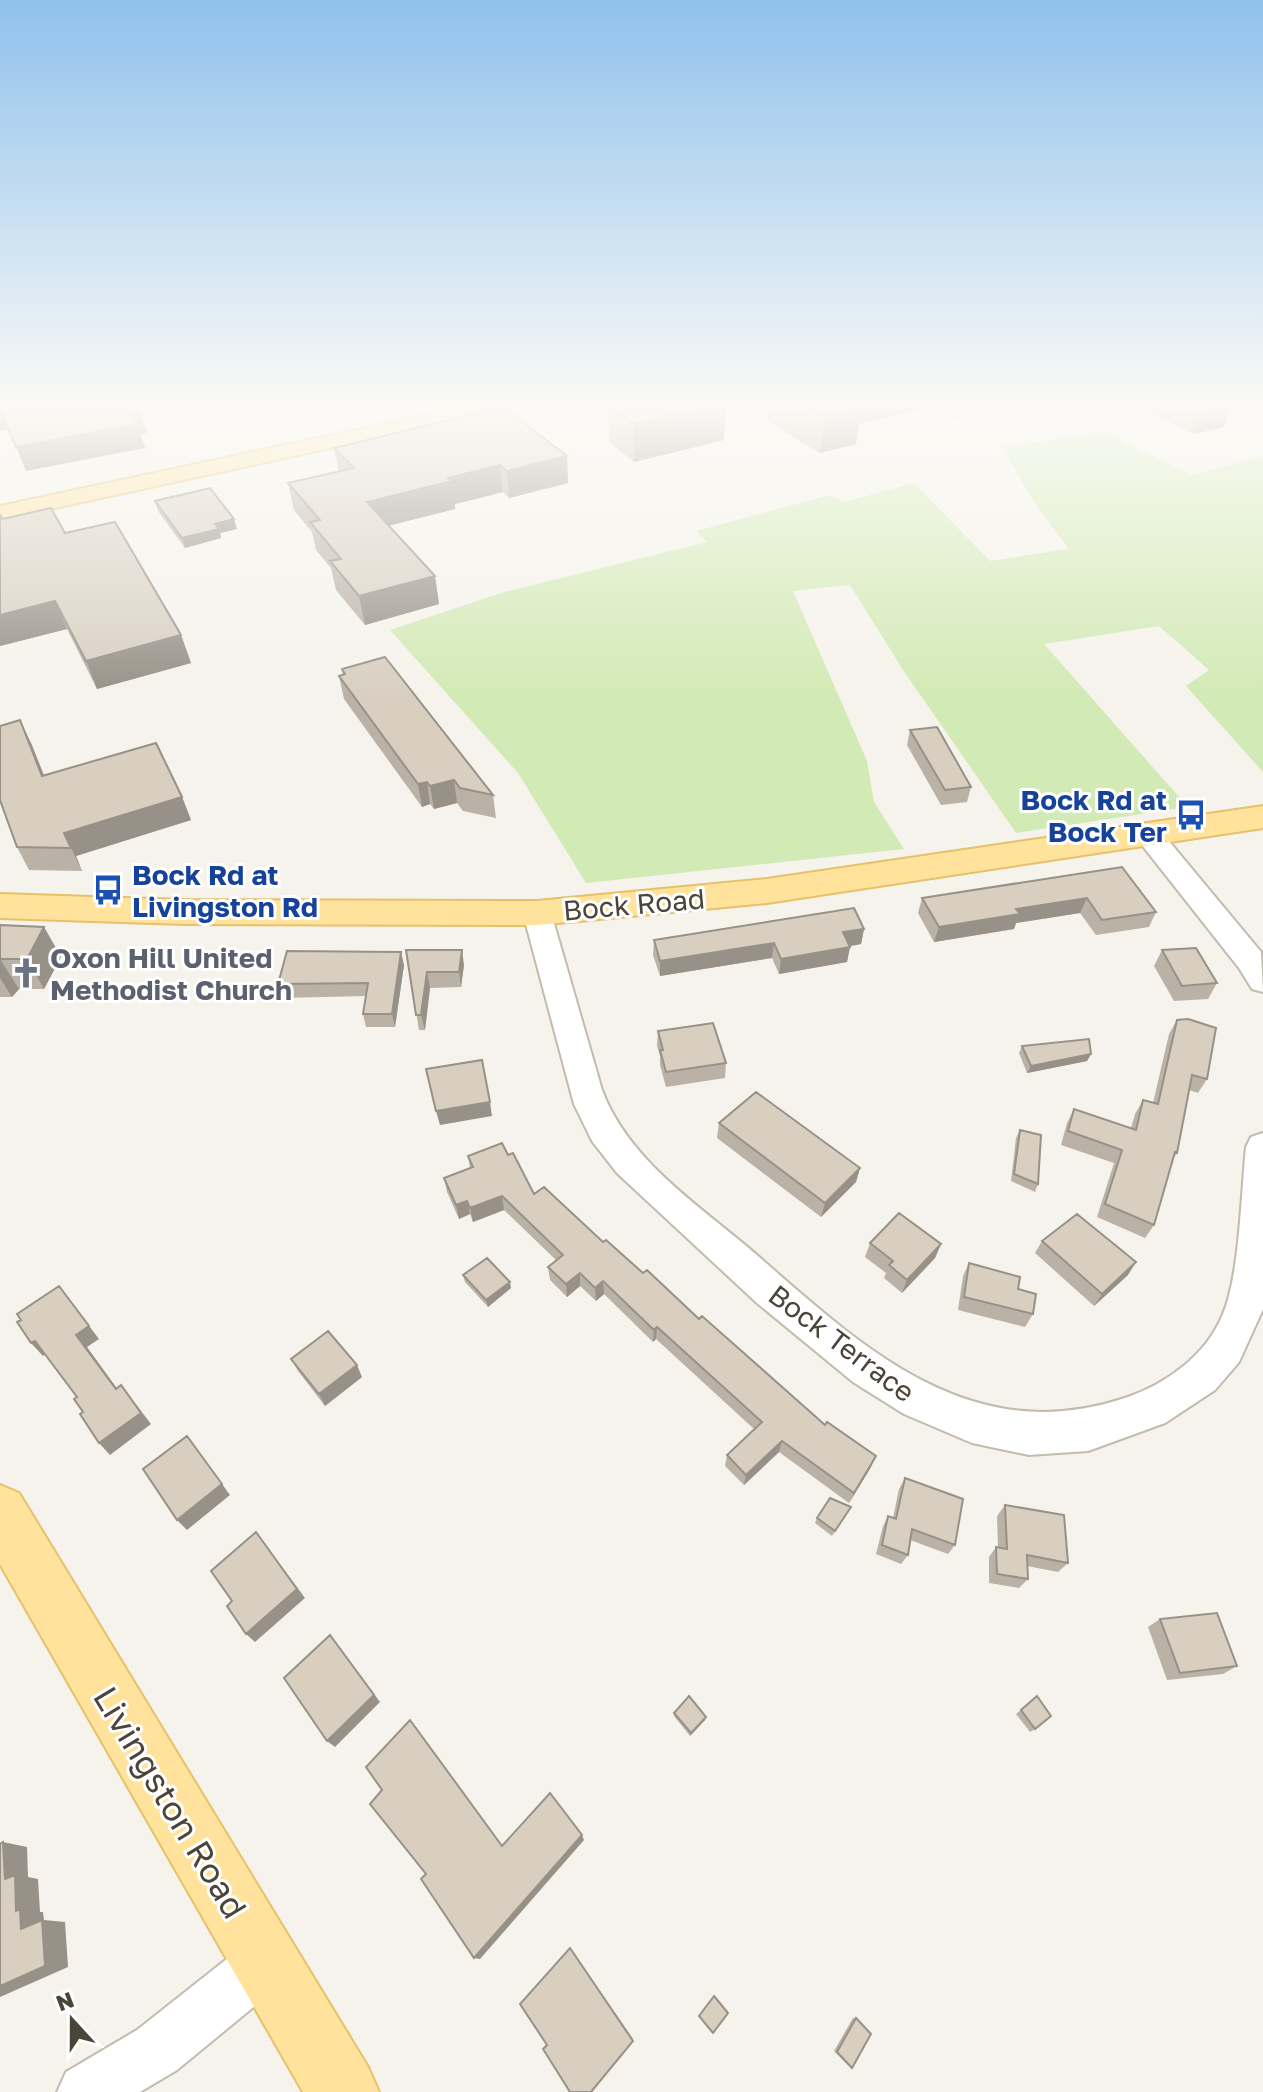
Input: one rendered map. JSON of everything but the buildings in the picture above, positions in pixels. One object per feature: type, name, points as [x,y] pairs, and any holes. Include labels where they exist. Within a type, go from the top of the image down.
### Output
[{"type":"main road","points":[[0,513],[53,502]]},
{"type":"main road","name":"Bock Road","points":[[0,906],[185,912],[537,913],[767,891],[1263,817]]},
{"type":"main road","name":"Livingston Road","points":[[0,1512],[343,2092]]},
{"type":"street","points":[[1148,834],[1250,960],[1263,981]]},
{"type":"street","name":"Bock Terrace","points":[[537,913],[591,1105],[617,1148],[744,1267],[834,1342],[905,1396],[951,1418],[1010,1431],[1047,1435],[1078,1433],[1141,1415],[1193,1385],[1216,1362],[1240,1324],[1249,1294],[1263,1147]]},
{"type":"street","points":[[86,2092],[157,2050],[266,1962]]},
{"type":"green space","points":[[805,502],[932,502],[990,561],[1069,549],[1034,502],[1263,502],[1263,772],[1186,686],[1209,670],[1159,626],[1044,644],[1188,807],[1016,833],[903,670],[850,585],[793,591],[867,761],[874,802],[904,849],[586,883],[518,773],[390,630],[501,593],[707,542],[696,531]]},
{"type":"place","name":"Bock Rd at Bock Ter","points":[[1191,815]]},
{"type":"place","name":"Bock Rd at Livingston Rd","points":[[108,890]]},
{"type":"place","name":"Oxon Hill United Methodist Church","points":[[26,973]]}]
